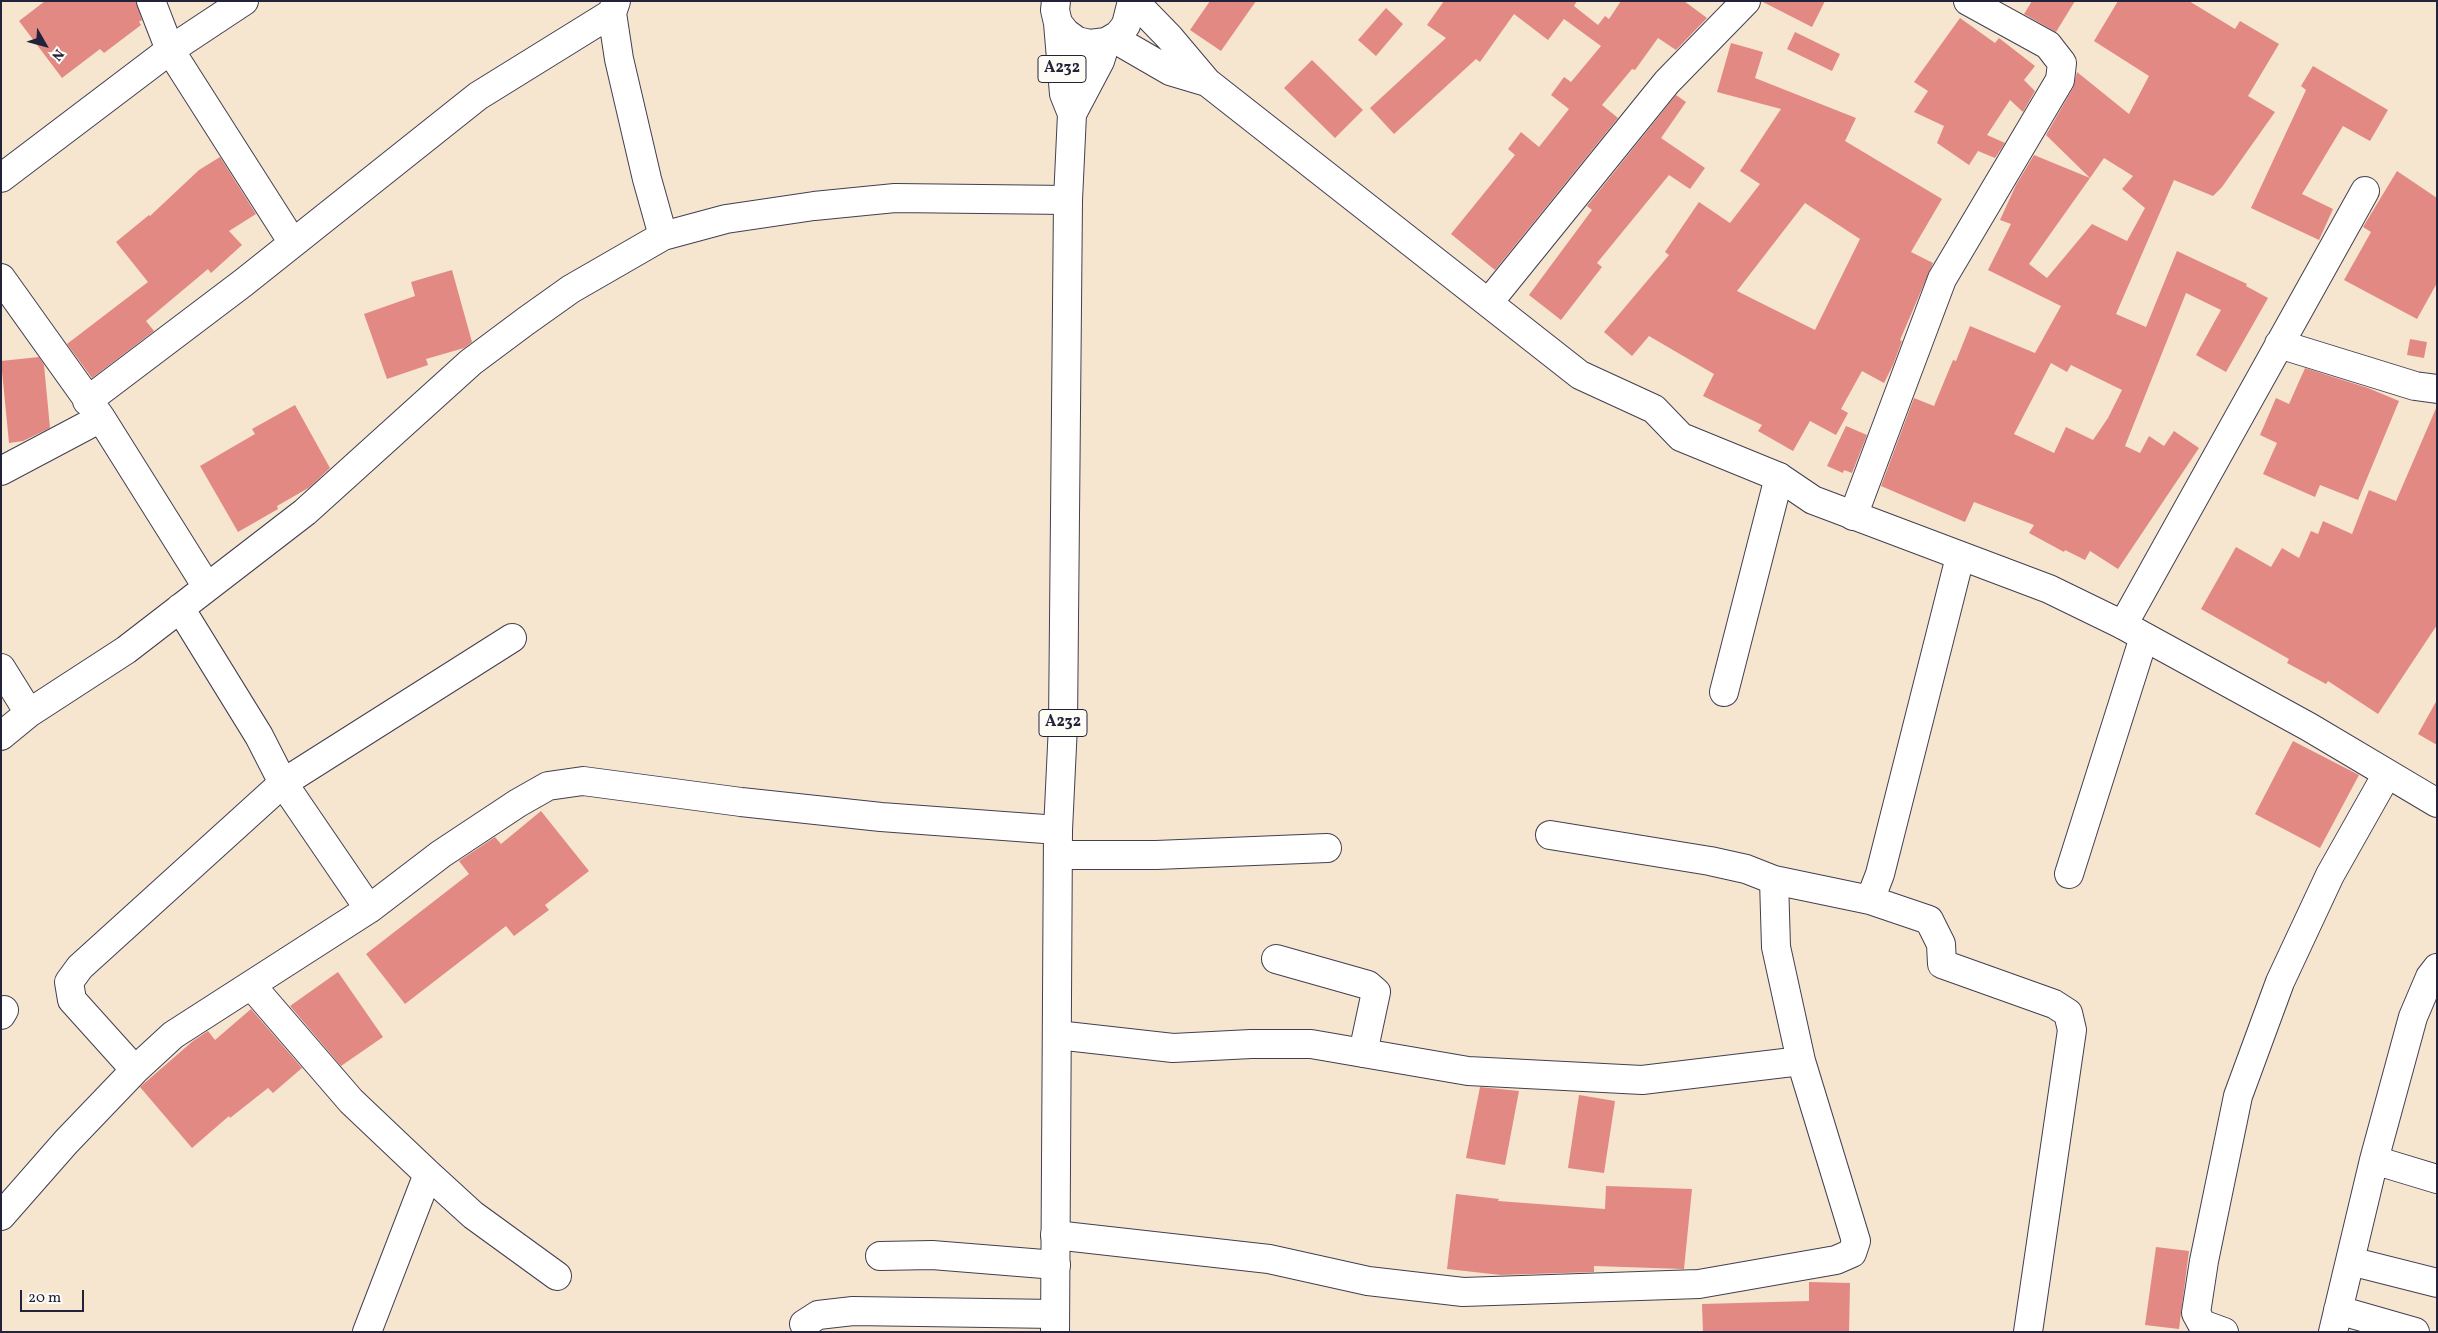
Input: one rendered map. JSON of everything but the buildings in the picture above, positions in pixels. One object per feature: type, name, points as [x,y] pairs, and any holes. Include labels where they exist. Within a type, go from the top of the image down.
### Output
[{"type":"street","points":[[151,1],[170,50],[293,242]]},
{"type":"street","points":[[1,178],[170,50],[244,1]]},
{"type":"street","points":[[1054,10],[1066,33],[1077,41],[1090,44],[1110,40],[1126,25],[1133,1],[1169,37],[1206,82],[1580,375],[1654,409],[1682,437],[1779,477],[1813,500],[2049,589],[2133,631],[2309,727],[2437,803]]},
{"type":"street","points":[[1489,302],[1668,82],[1746,1]]},
{"type":"street","points":[[1853,516],[1942,279],[2060,80],[2062,62],[2048,44],[1968,1]]},
{"type":"street","points":[[1,471],[94,410],[293,242],[478,96],[614,7],[619,59],[647,179],[663,236]]},
{"type":"street","name":"A232","points":[[1054,10],[1064,94],[1072,114],[1068,200],[1062,726],[1058,843],[1055,1323]]},
{"type":"street","points":[[1110,40],[1170,71],[1206,82]]},
{"type":"street","name":"A232","points":[[1072,114],[1110,40]]},
{"type":"street","points":[[2069,874],[2133,631],[2279,344],[2365,191]]},
{"type":"street","points":[[1,736],[29,714],[126,650],[305,512],[471,362],[571,289],[663,236],[726,219],[814,206],[886,199],[1068,200]]},
{"type":"street","points":[[1,278],[94,410],[208,587]]},
{"type":"street","points":[[2279,344],[2415,386],[2437,389]]},
{"type":"street","points":[[1724,692],[1779,477]]},
{"type":"street","points":[[1870,900],[1880,874],[1960,557]]},
{"type":"street","points":[[180,608],[259,736],[283,782],[369,909]]},
{"type":"street","points":[[135,1070],[72,1000],[69,982],[80,967],[283,782],[512,638]]},
{"type":"street","points":[[1,668],[29,714]]},
{"type":"street","points":[[2224,1332],[2202,1324],[2196,1313],[2204,1261],[2238,1096],[2280,982],[2330,875],[2387,774]]},
{"type":"street","points":[[1,1216],[66,1142],[135,1070],[173,1035],[369,909],[441,854],[518,803],[548,786],[583,781],[740,802],[882,818],[1156,855],[1327,848]]},
{"type":"street","points":[[1550,835],[1710,860],[1746,869],[1774,880],[1870,900],[1929,920],[1941,944],[1942,964],[2054,1004],[2068,1013],[2072,1030],[2028,1332]]},
{"type":"street","points":[[1055,1236],[1269,1259],[1368,1281],[1463,1292],[1699,1284],[1836,1260],[1852,1253],[1856,1241],[1801,1061],[1776,947],[1774,880]]},
{"type":"street","points":[[1276,959],[1368,985],[1376,992],[1363,1053]]},
{"type":"street","points":[[2415,1332],[2336,1321],[2374,1160],[2413,1017],[2430,977],[2437,968]]},
{"type":"street","points":[[251,985],[352,1102],[473,1215],[556,1276]]},
{"type":"street","points":[[1057,1035],[1173,1048],[1251,1044],[1311,1044],[1468,1071],[1642,1080],[1801,1061]]},
{"type":"street","points":[[2374,1160],[2437,1179]]},
{"type":"street","points":[[367,1332],[428,1174]]},
{"type":"street","points":[[880,1256],[932,1255],[1056,1265]]},
{"type":"street","points":[[2350,1261],[2437,1284]]},
{"type":"street","points":[[804,1324],[818,1315],[853,1310],[1055,1323]]}]
